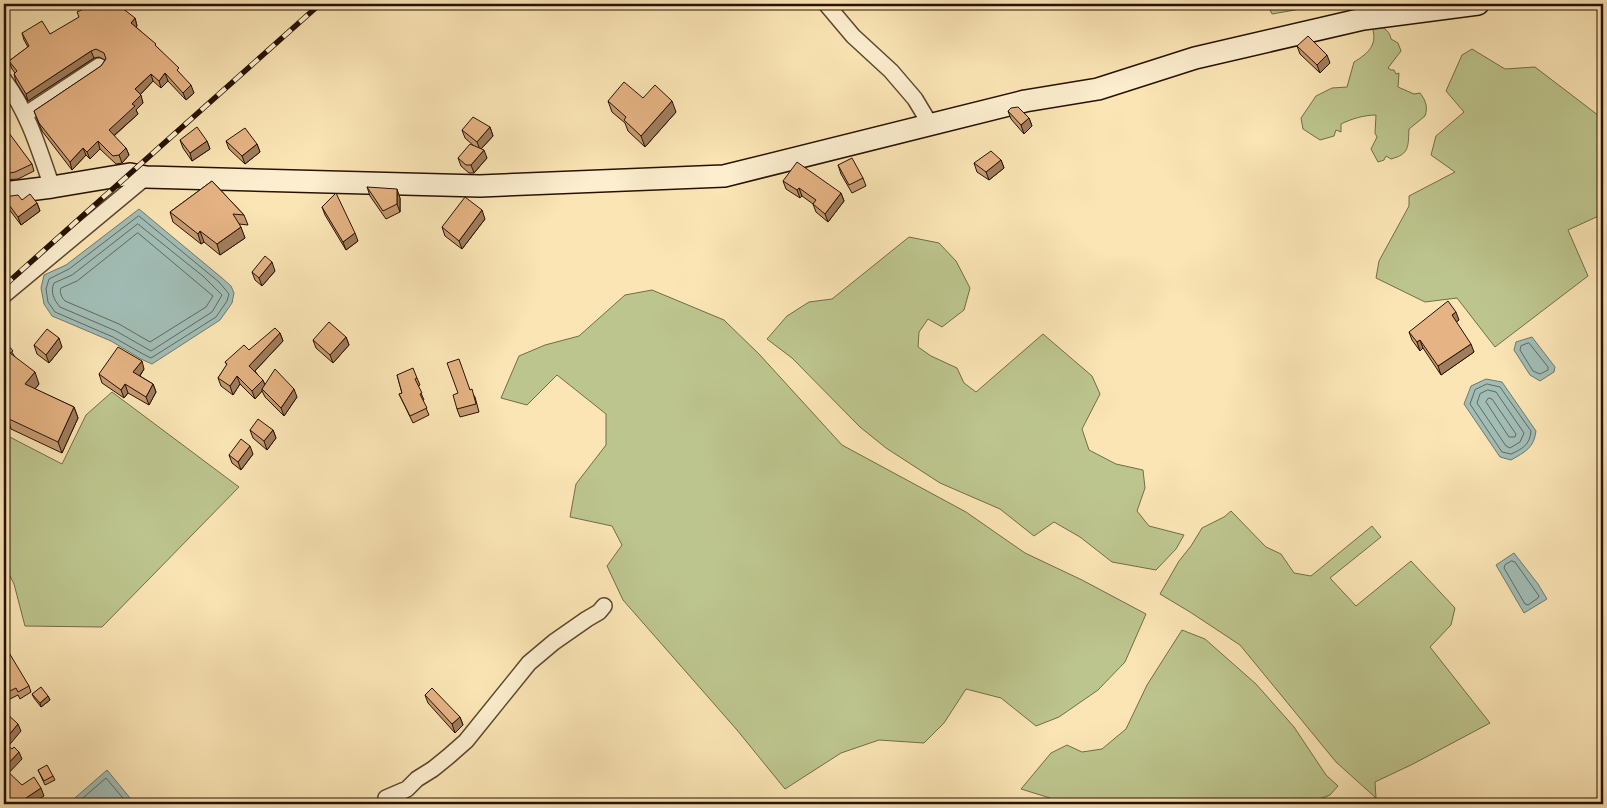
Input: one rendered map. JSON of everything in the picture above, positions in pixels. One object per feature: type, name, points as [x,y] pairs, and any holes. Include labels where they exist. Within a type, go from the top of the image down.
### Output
[{"type":"main road","points":[[4,193],[130,174],[146,177],[480,186],[724,176],[1025,101],[1098,89],[1195,58],[1363,19],[1443,6],[1478,4]]},
{"type":"street","points":[[826,4],[853,36],[891,71],[915,99],[930,124]]},
{"type":"street","points":[[26,114],[99,66]]},
{"type":"street","points":[[4,80],[13,91],[26,114],[52,187]]},
{"type":"street","points":[[4,295],[146,177]]},
{"type":"street","points":[[384,804],[386,798],[407,789],[466,741],[529,663],[554,642],[599,612],[604,606]]},
{"type":"green space","points":[[1267,4],[1313,4],[1312,7],[1272,14]]},
{"type":"green space","points":[[1378,25],[1387,30],[1391,39],[1398,43],[1401,51],[1388,68],[1394,70],[1396,74],[1399,73],[1398,87],[1414,94],[1420,93],[1425,101],[1426,110],[1425,116],[1409,129],[1408,145],[1405,152],[1391,159],[1386,156],[1384,160],[1378,162],[1371,149],[1377,137],[1375,133],[1376,115],[1345,122],[1341,124],[1341,132],[1336,130],[1334,136],[1320,140],[1303,129],[1301,118],[1316,96],[1332,88],[1347,87],[1354,62],[1371,48],[1374,38],[1372,27]]},
{"type":"green space","points":[[1472,49],[1505,69],[1535,67],[1603,119],[1603,214],[1568,230],[1588,276],[1495,347],[1457,298],[1425,302],[1376,278],[1379,261],[1409,206],[1409,196],[1455,172],[1431,155],[1436,136],[1464,112],[1446,91],[1462,55]]},
{"type":"green space","points":[[909,237],[939,243],[956,261],[970,288],[964,310],[942,327],[928,319],[919,332],[918,347],[931,356],[957,368],[964,383],[976,392],[1043,334],[1092,376],[1100,394],[1082,429],[1089,450],[1116,464],[1143,470],[1145,488],[1137,511],[1149,526],[1184,535],[1176,549],[1156,570],[1112,562],[1080,537],[1054,522],[1034,536],[1000,509],[940,483],[886,448],[860,427],[792,358],[767,339],[787,316],[809,302],[832,299]]},
{"type":"green space","points":[[652,290],[724,320],[759,354],[842,445],[966,512],[1025,553],[1082,580],[1146,614],[1125,662],[1098,690],[1059,717],[1036,726],[1001,698],[966,689],[944,723],[924,743],[879,740],[841,753],[785,789],[737,730],[623,600],[607,566],[622,545],[612,526],[570,517],[576,484],[606,445],[606,414],[557,375],[527,405],[501,398],[519,356],[545,345],[579,336],[625,295]]},
{"type":"green space","points":[[112,392],[239,487],[102,627],[25,626],[14,584],[4,564],[4,434],[62,464],[86,415]]},
{"type":"green space","points":[[1231,511],[1266,547],[1281,554],[1294,573],[1311,576],[1372,526],[1381,537],[1330,578],[1356,606],[1411,561],[1455,608],[1451,625],[1430,647],[1490,723],[1375,782],[1376,798],[1336,762],[1240,645],[1160,594],[1179,561],[1202,528],[1224,517]]},
{"type":"green space","points":[[1182,630],[1205,639],[1256,684],[1294,727],[1326,775],[1338,786],[1330,795],[1307,804],[1053,804],[1050,798],[1021,789],[1051,753],[1067,745],[1082,752],[1102,749],[1126,729],[1147,685]]},
{"type":"water","points":[[139,209],[222,278],[231,286],[234,293],[232,303],[220,320],[152,364],[111,341],[52,316],[44,304],[41,288],[44,275],[66,265]]},
{"type":"water","points":[[1532,337],[1555,367],[1554,372],[1540,381],[1530,375],[1514,350],[1516,342]]},
{"type":"water","points":[[1486,379],[1502,382],[1536,431],[1531,446],[1511,460],[1500,457],[1464,404],[1471,386]]},
{"type":"water","points":[[1514,553],[1547,599],[1524,613],[1496,565]]},
{"type":"water","points":[[107,770],[135,804],[68,804]]},
{"type":"building","points":[[87,4],[117,4],[135,18],[131,23],[156,44],[179,68],[177,70],[191,85],[183,93],[165,73],[159,81],[151,74],[135,89],[141,95],[132,104],[135,106],[109,130],[126,148],[119,155],[113,156],[98,141],[87,152],[83,148],[70,162],[39,123],[34,111],[101,66],[106,59],[104,53],[96,49],[91,51],[26,94],[14,74],[17,71],[9,61],[29,46],[22,33],[42,21],[50,34],[79,17],[77,12],[88,7]]},
{"type":"building","points":[[1308,36],[1327,55],[1317,65],[1297,46]]},
{"type":"building","points":[[624,82],[643,98],[655,85],[672,101],[641,136],[624,120],[626,117],[608,101]]},
{"type":"building","points":[[1018,107],[1029,118],[1021,125],[1008,111],[1011,108]]},
{"type":"building","points":[[473,117],[490,127],[477,142],[462,130]]},
{"type":"building","points":[[197,127],[207,141],[190,153],[180,140]]},
{"type":"building","points":[[245,128],[257,144],[242,156],[226,141]]},
{"type":"building","points":[[6,129],[32,164],[15,172],[4,174],[4,131]]},
{"type":"building","points":[[470,144],[484,150],[471,165],[466,165],[458,158]]},
{"type":"building","points":[[991,151],[1001,160],[986,172],[974,163]]},
{"type":"building","points":[[852,158],[863,178],[849,185],[838,165]]},
{"type":"building","points":[[797,162],[841,193],[825,214],[813,204],[816,200],[799,188],[797,190],[783,181]]},
{"type":"building","points":[[212,181],[244,215],[233,214],[241,227],[217,244],[200,231],[198,234],[170,212]]},
{"type":"building","points":[[367,187],[397,189],[397,204],[383,211]]},
{"type":"building","points":[[336,193],[355,233],[343,242],[322,207]]},
{"type":"building","points":[[30,194],[37,203],[18,217],[4,198],[18,195],[22,200]]},
{"type":"building","points":[[465,197],[482,210],[459,241],[442,227]]},
{"type":"building","points":[[265,256],[272,262],[259,278],[252,272]]},
{"type":"building","points":[[1448,301],[1456,312],[1452,315],[1471,344],[1438,366],[1420,340],[1417,342],[1409,332]]},
{"type":"building","points":[[329,322],[346,337],[330,355],[313,340]]},
{"type":"building","points":[[275,328],[280,333],[249,366],[263,380],[252,391],[237,376],[230,386],[218,378],[227,364],[225,362],[244,345],[249,350]]},
{"type":"building","points":[[47,329],[59,338],[46,355],[34,345]]},
{"type":"building","points":[[4,340],[13,351],[10,353],[35,372],[25,384],[74,407],[58,442],[7,418],[9,414],[4,411]]},
{"type":"building","points":[[118,347],[142,361],[133,372],[153,384],[146,397],[125,384],[121,390],[99,374]]},
{"type":"building","points":[[459,359],[470,390],[472,389],[476,404],[457,409],[453,395],[458,393],[447,363]]},
{"type":"building","points":[[413,368],[417,378],[415,379],[422,393],[420,394],[427,408],[410,416],[399,394],[402,393],[397,375]]},
{"type":"building","points":[[275,369],[294,389],[281,408],[262,389]]},
{"type":"building","points":[[258,419],[273,430],[264,441],[250,430]]},
{"type":"building","points":[[241,439],[250,446],[238,462],[229,455]]},
{"type":"building","points":[[8,651],[29,686],[18,692],[16,688],[4,694],[4,654]]},
{"type":"building","points":[[41,687],[48,696],[40,703],[32,694]]},
{"type":"building","points":[[432,688],[460,717],[452,724],[425,695]]},
{"type":"building","points":[[4,711],[18,724],[4,741]]},
{"type":"building","points":[[4,742],[19,752],[4,768]]},
{"type":"building","points":[[47,765],[53,776],[44,781],[38,770]]},
{"type":"building","points":[[4,768],[22,785],[34,777],[41,788],[17,804],[4,804]]},
{"type":"railway","points":[[4,286],[320,4]]}]
